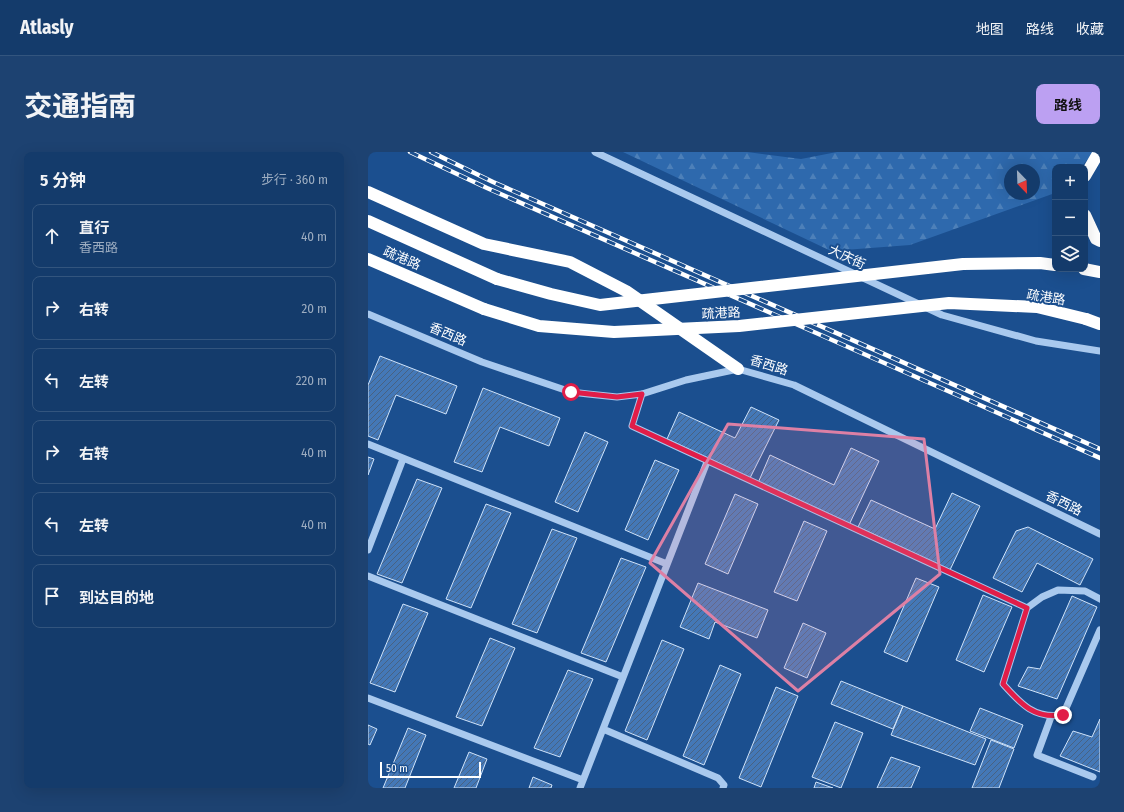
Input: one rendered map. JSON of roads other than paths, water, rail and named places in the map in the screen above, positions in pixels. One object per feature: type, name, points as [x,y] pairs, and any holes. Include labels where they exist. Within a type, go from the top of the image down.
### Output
[{"type":"highway","points":[[1088,171],[1099,152]]},
{"type":"highway","points":[[368,192],[484,244],[570,262],[626,291],[738,369]]},
{"type":"highway","points":[[368,221],[497,278],[551,294],[600,305],[963,264],[1040,263],[1052,265]]},
{"type":"highway","points":[[1088,222],[1096,239],[1100,241]]},
{"type":"highway","name":"疏港路","points":[[368,259],[484,309],[539,326],[614,332],[739,326],[949,303],[1037,308],[1086,318],[1100,323]]},
{"type":"highway","points":[[1088,270],[1099,271]]},
{"type":"street","name":"大庆街","points":[[595,152],[942,315],[1036,342],[1100,351]]},
{"type":"street","name":"香西路","points":[[368,314],[482,362],[571,392],[617,397],[642,394],[686,380],[738,369],[794,386],[1100,534]]},
{"type":"street","points":[[642,394],[632,426],[707,462],[1027,608]]},
{"type":"street","points":[[368,444],[668,564]]},
{"type":"street","points":[[368,550],[403,459]]},
{"type":"street","points":[[580,788],[707,462]]},
{"type":"street","points":[[368,576],[623,677]]},
{"type":"street","points":[[1100,599],[1085,591],[1058,590],[1042,597],[1027,608],[1003,684],[1029,710],[1050,717],[1063,715],[1100,630]]},
{"type":"street","points":[[368,698],[583,780]]},
{"type":"street","points":[[1050,717],[1037,755],[1092,777]]},
{"type":"street","points":[[603,729],[718,778],[724,785],[723,788]]},
{"type":"railway","points":[[410,152],[487,188],[1100,458]]},
{"type":"railway","points":[[431,152],[493,182],[1100,449]]}]
